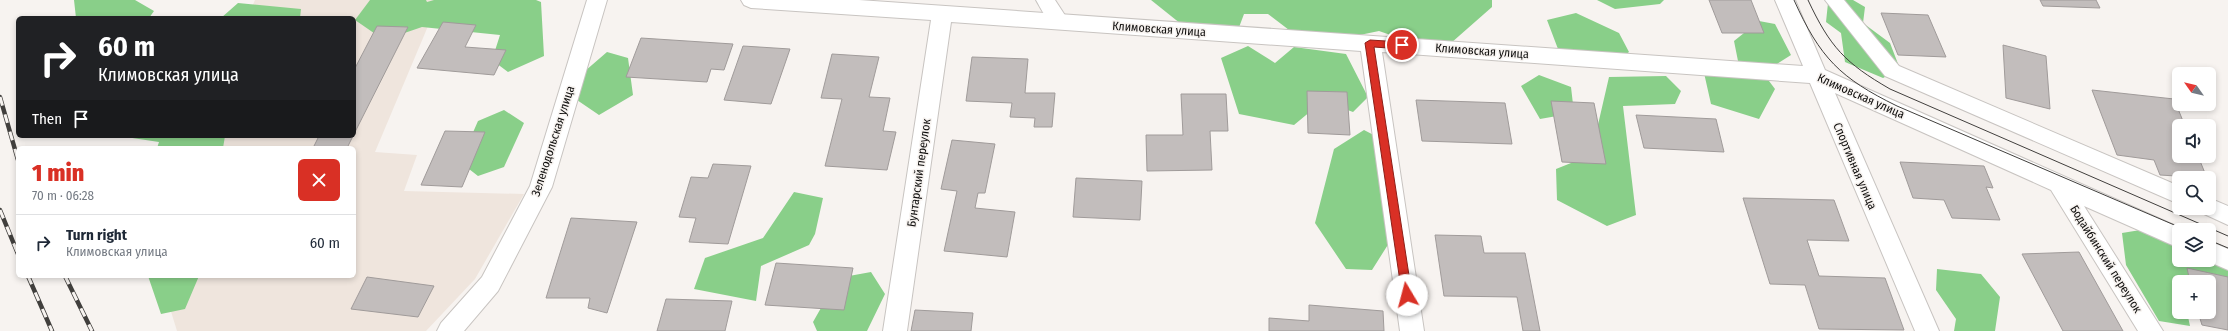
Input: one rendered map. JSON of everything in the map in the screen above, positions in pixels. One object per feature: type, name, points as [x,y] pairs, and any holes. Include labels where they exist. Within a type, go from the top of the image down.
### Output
[{"type":"street","name":"Зеленодольская улица","points":[[449,331],[490,284],[541,187],[597,0]]},
{"type":"street","name":"Климовская улица","points":[[751,0],[1816,75],[2060,186],[2172,235]]},
{"type":"street","name":"Спортивная улица","points":[[1785,0],[1927,331]]},
{"type":"street","name":"Бунтарский переулок","points":[[895,331],[942,14]]},
{"type":"street","points":[[1370,43],[1412,331]]},
{"type":"street","name":"Бодайбинский переулок","points":[[2060,186],[2151,331]]},
{"type":"street","points":[[2216,254],[2228,260]]},
{"type":"lane","points":[[1045,0],[1061,22]]},
{"type":"lane","points":[[1834,0],[1892,71],[2172,192]]},
{"type":"lane","points":[[2216,211],[2228,216]]},
{"type":"shaded area","points":[[255,0],[439,0],[375,152],[417,155],[404,191],[524,194],[475,279],[426,331],[177,331],[161,278],[356,278],[356,146],[188,146],[192,138],[356,138],[356,16],[248,16]]},
{"type":"green space","points":[[74,0],[135,0],[154,11],[150,16],[76,16]]},
{"type":"green space","points":[[370,0],[426,0],[427,2],[434,0],[536,0],[541,2],[544,56],[508,72],[492,60],[500,35],[422,27],[384,40],[356,21]]},
{"type":"green space","points":[[1151,0],[1492,0],[1492,7],[1451,43],[1402,39],[1379,31],[1350,37],[1293,33],[1268,14],[1244,14],[1238,30],[1186,28]]},
{"type":"green space","points":[[1597,0],[1664,0],[1660,4],[1615,9]]},
{"type":"green space","points":[[1834,0],[1853,0],[1865,7],[1863,23],[1890,43],[1900,69],[1883,78],[1845,62],[1841,33],[1826,22],[1828,3]]},
{"type":"green space","points":[[238,3],[301,9],[300,16],[223,16]]},
{"type":"green space","points":[[1576,13],[1619,33],[1629,52],[1613,64],[1558,49],[1547,20]]},
{"type":"green space","points":[[1759,21],[1775,24],[1791,55],[1763,73],[1775,89],[1759,119],[1711,104],[1702,64],[1738,61],[1734,41]]},
{"type":"green space","points":[[1248,46],[1275,63],[1294,47],[1346,54],[1368,97],[1353,112],[1323,101],[1294,125],[1239,114],[1221,58]]},
{"type":"green space","points":[[607,52],[628,58],[633,95],[599,115],[577,100],[585,71]]},
{"type":"green space","points":[[1539,75],[1571,87],[1574,113],[1540,119],[1521,86]]},
{"type":"green space","points":[[1666,76],[1681,91],[1675,104],[1623,106],[1636,215],[1607,226],[1557,200],[1556,169],[1591,155],[1609,77]]},
{"type":"green space","points":[[504,110],[524,123],[504,167],[478,176],[460,162],[478,121]]},
{"type":"green space","points":[[1364,130],[1389,143],[1401,224],[1372,270],[1346,269],[1315,223],[1334,149]]},
{"type":"green space","points":[[132,138],[225,138],[223,146],[158,146],[159,142]]},
{"type":"green space","points":[[794,192],[823,198],[815,234],[809,245],[761,266],[756,301],[694,289],[705,258],[763,238]]},
{"type":"green space","points":[[2165,226],[2172,229],[2172,267],[2216,267],[2216,258],[2228,255],[2228,288],[2216,284],[2216,275],[2172,275],[2172,319],[2188,319],[2190,326],[2159,321],[2126,265],[2122,233]]},
{"type":"green space","points":[[1937,269],[1981,274],[2000,297],[1995,331],[1954,331],[1956,319],[1936,290]]},
{"type":"green space","points":[[871,272],[885,294],[867,331],[817,331],[813,322],[838,278]]},
{"type":"green space","points":[[149,278],[198,278],[185,309],[161,314]]},
{"type":"building","points":[[1709,0],[1751,0],[1764,33],[1722,33]]},
{"type":"building","points":[[2040,0],[2096,0],[2100,8],[2043,6]]},
{"type":"building","points":[[1881,13],[1928,15],[1946,57],[1898,55]]},
{"type":"building","points":[[443,22],[476,25],[465,47],[506,50],[494,75],[417,68]]},
{"type":"building","points":[[377,26],[408,27],[356,130],[356,66]]},
{"type":"building","points":[[641,38],[733,44],[724,70],[711,69],[707,82],[626,77]]},
{"type":"building","points":[[2003,45],[2046,56],[2050,109],[2006,98]]},
{"type":"building","points":[[743,46],[790,49],[771,104],[724,100]]},
{"type":"building","points":[[832,54],[879,57],[869,97],[890,98],[883,131],[896,132],[887,170],[825,166],[842,99],[821,98]]},
{"type":"building","points":[[972,57],[1028,59],[1025,93],[1055,93],[1052,127],[1034,127],[1035,118],[1010,117],[1012,103],[966,101]]},
{"type":"building","points":[[2092,90],[2172,99],[2172,111],[2179,111],[2182,119],[2172,119],[2172,163],[2201,163],[2204,171],[2172,171],[2172,176],[2160,175],[2154,160],[2117,155]]},
{"type":"building","points":[[1307,91],[1347,92],[1350,135],[1308,133]]},
{"type":"building","points":[[1181,94],[1226,94],[1228,131],[1210,131],[1212,170],[1147,171],[1146,135],[1183,135]]},
{"type":"building","points":[[1416,100],[1505,103],[1512,144],[1422,141]]},
{"type":"building","points":[[1551,101],[1594,103],[1606,164],[1562,162]]},
{"type":"building","points":[[1636,115],[1716,119],[1724,152],[1644,148]]},
{"type":"building","points":[[445,131],[485,132],[462,187],[421,185]]},
{"type":"building","points":[[318,138],[352,138],[348,146],[314,146]]},
{"type":"building","points":[[952,140],[995,144],[985,193],[978,193],[975,208],[1015,212],[1007,257],[944,251],[957,191],[941,189]]},
{"type":"building","points":[[1900,162],[1984,166],[1993,188],[1986,187],[2000,220],[1952,218],[1944,200],[1913,198]]},
{"type":"building","points":[[713,164],[751,166],[728,244],[689,242],[696,218],[679,217],[691,177],[708,178]]},
{"type":"building","points":[[1076,178],[1142,181],[1140,220],[1073,217]]},
{"type":"building","points":[[1743,198],[1834,200],[1849,241],[1807,240],[1819,276],[1885,278],[1904,330],[1819,329],[1805,285],[1770,284]]},
{"type":"building","points":[[571,218],[637,222],[607,313],[588,308],[590,298],[546,298]]},
{"type":"building","points":[[1435,235],[1481,236],[1484,253],[1525,253],[1540,331],[1523,331],[1517,297],[1444,296]]},
{"type":"building","points":[[2079,252],[2123,331],[2063,331],[2022,254]]},
{"type":"building","points":[[776,263],[853,268],[844,310],[765,305]]},
{"type":"building","points":[[2187,268],[2228,277],[2228,330],[2202,325],[2200,319],[2216,319],[2216,275],[2188,275]]},
{"type":"building","points":[[367,277],[434,286],[418,317],[351,309]]},
{"type":"building","points":[[666,299],[732,301],[725,331],[657,331]]},
{"type":"building","points":[[1309,305],[1383,311],[1384,331],[1269,331],[1269,318],[1309,321]]},
{"type":"building","points":[[915,310],[973,313],[971,331],[911,331]]},
{"type":"tram line","points":[[1794,0],[1813,37],[1823,52],[1846,75],[1877,96],[1897,106],[2172,224]]},
{"type":"tram line","points":[[1808,0],[1824,30],[1840,52],[1861,71],[1890,89],[2228,236]]},
{"type":"tram line","points":[[2216,243],[2228,248]]},
{"type":"railway","points":[[0,97],[16,153]]},
{"type":"railway","points":[[0,210],[16,249]]},
{"type":"railway","points":[[29,278],[52,331]]},
{"type":"railway","points":[[66,278],[92,331]]},
{"type":"route","points":[[1402,45],[1370,43],[1407,295]]}]
